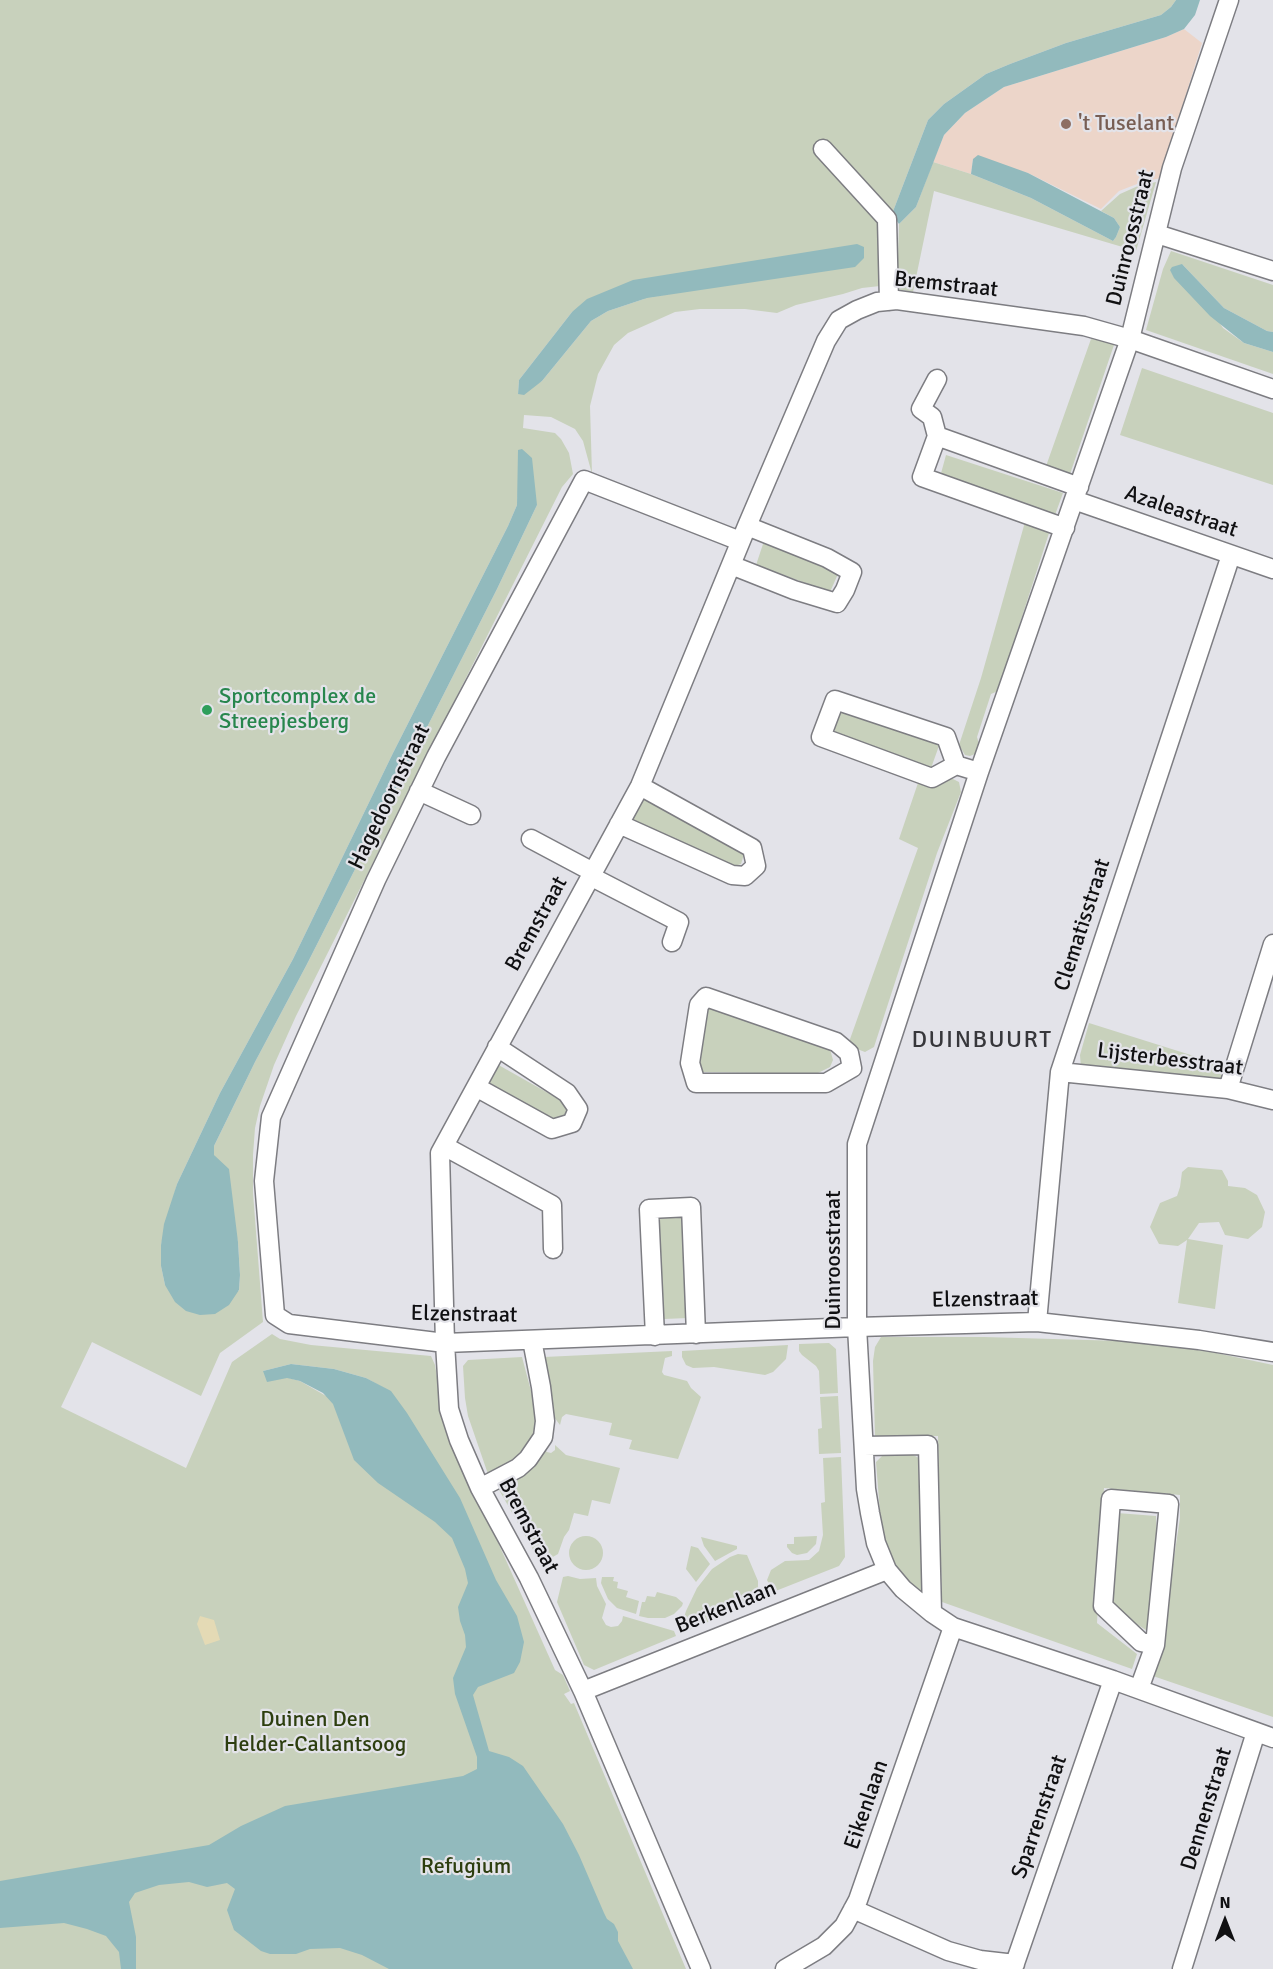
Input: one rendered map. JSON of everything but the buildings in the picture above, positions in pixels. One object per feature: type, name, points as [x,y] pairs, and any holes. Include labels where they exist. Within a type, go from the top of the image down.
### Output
[{"type":"street","name":"Duinroosstraat","points":[[1229,0],[1172,168],[1130,339],[979,772],[857,1144],[857,1327],[870,1513],[876,1543],[887,1570],[903,1589],[953,1627],[1139,1689],[1264,1735]]},
{"type":"street","points":[[823,148],[887,219],[889,301]]},
{"type":"street","points":[[1157,234],[1273,271]]},
{"type":"street","name":"Bremstraat","points":[[701,1969],[583,1690],[529,1578],[480,1488],[459,1440],[450,1409],[445,1343],[440,1153],[640,786],[826,341],[839,320],[877,302],[904,301],[1084,326],[1130,339],[1273,389]]},
{"type":"street","points":[[937,379],[921,409],[932,417],[937,436],[922,477],[1065,528]]},
{"type":"street","points":[[937,436],[1077,494]]},
{"type":"street","name":"Hagedoornstraat","points":[[274,1315],[264,1181],[271,1117],[376,880],[419,791],[584,480],[744,534]]},
{"type":"street","name":"Azaleastraat","points":[[1077,494],[1273,569]]},
{"type":"street","points":[[731,565],[794,590],[837,603],[845,590],[852,572],[827,558],[744,534]]},
{"type":"street","name":"Clematisstraat","points":[[1037,1322],[1060,1072],[1232,555]]},
{"type":"street","points":[[956,765],[946,737],[835,700],[821,737],[932,778],[956,765],[979,772]]},
{"type":"street","points":[[619,824],[732,874],[745,876],[756,866],[752,848],[640,786]]},
{"type":"street","points":[[419,791],[471,814]]},
{"type":"street","points":[[531,839],[679,922],[672,942]]},
{"type":"street","points":[[1228,1089],[1273,944]]},
{"type":"street","points":[[852,1068],[849,1053],[836,1042],[706,997],[699,1005],[690,1063],[696,1083],[826,1083],[852,1068],[879,1077]]},
{"type":"street","points":[[476,1087],[552,1129],[572,1123],[578,1109],[567,1093],[497,1047]]},
{"type":"street","name":"Lijsterbesstraat","points":[[1060,1072],[1228,1089],[1273,1100]]},
{"type":"street","points":[[444,1146],[552,1205],[553,1249]]},
{"type":"street","points":[[655,1335],[649,1209],[691,1207],[696,1334]]},
{"type":"street","name":"Elzenstraat","points":[[274,1315],[289,1324],[445,1343],[1037,1322],[1199,1340],[1273,1352]]},
{"type":"street","points":[[480,1488],[518,1468],[528,1460],[543,1437],[544,1409],[532,1340]]},
{"type":"street","points":[[864,1446],[928,1445],[932,1613]]},
{"type":"street","points":[[1139,1689],[1155,1645],[1168,1504],[1111,1499],[1103,1606],[1141,1642],[1155,1645]]},
{"type":"street","name":"Berkenlaan","points":[[583,1690],[887,1570]]},
{"type":"street","name":"Eikenlaan","points":[[785,1969],[824,1946],[844,1926],[853,1909],[863,1888],[953,1627]]},
{"type":"street","name":"Sparrenstraat","points":[[1014,1966],[1113,1680]]},
{"type":"street","name":"Dennenstraat","points":[[1182,1969],[1264,1735]]},
{"type":"street","points":[[853,1909],[948,1951],[1014,1966]]},
{"type":"shaded area","name":"'t Tuselant","points":[[1184,29],[1202,43],[1160,178],[1119,191],[1101,209],[1028,173],[973,159],[971,174],[933,162],[944,135],[965,113],[1004,87],[1166,37]]},
{"type":"green space","name":"Duinen Den Helder-Callantsoog","points":[[0,0],[1176,0],[1161,15],[1066,43],[986,74],[944,104],[928,120],[892,214],[878,233],[880,286],[862,288],[796,305],[777,313],[745,309],[700,309],[675,312],[628,333],[614,345],[598,374],[590,406],[592,474],[583,441],[575,429],[551,417],[524,415],[523,428],[555,433],[561,439],[569,453],[573,474],[562,487],[296,1016],[274,1065],[260,1106],[255,1128],[253,1155],[253,1193],[263,1322],[220,1353],[201,1396],[92,1342],[61,1407],[186,1468],[232,1362],[272,1334],[280,1339],[311,1345],[431,1356],[435,1365],[443,1414],[454,1444],[555,1670],[563,1675],[570,1691],[564,1694],[571,1704],[574,1703],[686,1969],[0,1969]],"holes":[[[646,298],[608,311],[591,321],[542,381],[518,394],[519,380],[572,312]],[[519,478],[537,505],[497,589],[214,1146],[214,1155],[238,1242],[239,1291],[165,1285],[161,1266],[161,1245],[177,1184],[220,1093],[293,959],[517,505]],[[291,1364],[334,1369],[366,1378],[389,1391],[326,1396],[300,1381],[263,1371]]]},
{"type":"green space","points":[[933,162],[971,174],[1031,198],[1113,241],[1120,227],[1114,218],[1101,211],[1120,194],[1138,186],[1156,182],[1136,251],[934,191],[913,292],[897,289],[899,224],[916,207]]},
{"type":"green space","points":[[1171,251],[1273,285],[1273,332],[1224,308],[1182,264],[1223,328],[1244,343],[1273,352],[1273,374],[1146,330],[1163,269]]},
{"type":"green space","points":[[1091,339],[1115,342],[1069,477],[1045,469]]},
{"type":"green space","points":[[1142,368],[1273,413],[1273,485],[1120,435]]},
{"type":"green space","points":[[946,455],[1063,493],[1055,515],[940,477]]},
{"type":"green space","points":[[1025,522],[1050,530],[998,691],[991,694],[977,737],[978,748],[975,754],[965,755],[959,745],[981,678]]},
{"type":"green space","points":[[764,541],[838,574],[830,592],[756,565]]},
{"type":"green space","points":[[840,710],[940,743],[930,771],[835,737],[835,722]]},
{"type":"green space","points":[[953,779],[959,782],[961,792],[937,853],[874,1047],[865,1052],[849,1042],[918,848],[899,839],[919,780]]},
{"type":"green space","points":[[642,798],[739,843],[745,851],[741,864],[732,867],[630,820]]},
{"type":"green space","points":[[713,1005],[830,1049],[833,1060],[830,1067],[816,1074],[701,1072],[698,1061],[705,1012]]},
{"type":"green space","points":[[1089,1023],[1232,1068],[1224,1079],[1081,1068],[1080,1055]]},
{"type":"green space","points":[[495,1063],[564,1102],[568,1113],[561,1120],[553,1121],[485,1083]]},
{"type":"green space","points":[[1188,1167],[1222,1170],[1228,1186],[1245,1188],[1257,1195],[1265,1212],[1262,1227],[1248,1239],[1225,1235],[1219,1222],[1199,1223],[1188,1239],[1223,1245],[1215,1309],[1178,1303],[1187,1240],[1178,1246],[1159,1244],[1150,1227],[1160,1203],[1177,1196],[1182,1172]]},
{"type":"green space","points":[[683,1215],[688,1318],[664,1319],[658,1216]]},
{"type":"green space","points":[[881,1337],[1122,1341],[1188,1347],[1273,1365],[1273,1717],[1153,1676],[1161,1644],[1180,1518],[1180,1495],[1104,1488],[1097,1623],[1137,1654],[1132,1669],[942,1602],[938,1436],[875,1437],[873,1361],[875,1347]]},
{"type":"green space","points":[[829,1343],[836,1349],[838,1393],[820,1394],[819,1371],[799,1351],[799,1344]]},
{"type":"green space","points":[[788,1345],[786,1359],[773,1372],[765,1375],[714,1367],[693,1368],[686,1365],[682,1357],[682,1351]]},
{"type":"green space","points":[[672,1351],[672,1356],[665,1358],[662,1372],[664,1375],[687,1381],[701,1397],[678,1459],[629,1449],[632,1440],[609,1435],[612,1423],[566,1414],[562,1417],[560,1425],[551,1413],[544,1357]]},
{"type":"green space","points":[[522,1357],[535,1406],[536,1435],[526,1453],[489,1477],[468,1416],[463,1366],[468,1360]]},
{"type":"green space","points":[[838,1396],[841,1453],[819,1454],[818,1429],[822,1428],[820,1397]]},
{"type":"green space","points":[[555,1445],[566,1455],[620,1468],[610,1504],[592,1500],[588,1516],[574,1513],[558,1554],[551,1558],[535,1553],[498,1488],[544,1449],[551,1453],[555,1450]]},
{"type":"green space","points":[[883,1455],[913,1455],[919,1458],[922,1592],[915,1589],[898,1571],[891,1561],[886,1545],[880,1513],[876,1462]]},
{"type":"green space","points":[[841,1457],[845,1557],[839,1566],[773,1592],[767,1580],[771,1570],[785,1561],[809,1560],[819,1551],[823,1535],[821,1503],[825,1502],[823,1458]]},
{"type":"green space","points":[[1117,1513],[1156,1516],[1157,1538],[1149,1632],[1127,1618],[1112,1604]]},
{"type":"green space","points":[[586,1536],[598,1541],[603,1553],[598,1565],[586,1570],[574,1565],[569,1553],[574,1541]]},
{"type":"green space","points":[[817,1536],[816,1544],[807,1553],[797,1555],[787,1547],[787,1544],[794,1544],[794,1537]]},
{"type":"green space","points":[[701,1537],[737,1546],[737,1549],[715,1561],[704,1546]]},
{"type":"green space","points":[[691,1546],[698,1548],[710,1564],[696,1582],[686,1569]]},
{"type":"green space","points":[[738,1554],[747,1555],[758,1581],[758,1594],[750,1595],[753,1603],[682,1633],[686,1611],[697,1588],[712,1569]]},
{"type":"green space","points":[[563,1577],[580,1579],[596,1578],[597,1586],[606,1604],[602,1618],[606,1625],[618,1626],[623,1616],[674,1631],[676,1636],[594,1670],[584,1665],[557,1602]]},
{"type":"green space","points":[[602,1577],[614,1577],[613,1581],[618,1582],[617,1588],[628,1591],[626,1597],[639,1601],[636,1614],[617,1608],[608,1599],[601,1583]]},
{"type":"green space","points":[[657,1592],[676,1597],[683,1603],[682,1606],[674,1614],[665,1618],[639,1616],[642,1602],[645,1602],[647,1596],[655,1597]]},
{"type":"sand","points":[[200,1616],[214,1620],[220,1640],[205,1645],[197,1624]]},
{"type":"water","points":[[1176,0],[1200,0],[1195,15],[1184,29],[1166,37],[1004,87],[965,113],[944,135],[916,207],[899,224],[892,214],[928,120],[944,104],[986,74],[1066,43],[1161,15]]},
{"type":"water","points":[[978,155],[1028,173],[1114,218],[1120,227],[1116,237],[1113,241],[1031,198],[971,174],[973,159]]},
{"type":"water","points":[[857,244],[864,247],[864,258],[855,267],[647,298],[608,311],[591,321],[542,381],[524,395],[518,394],[519,380],[572,312],[587,299],[633,280]]},
{"type":"water","points":[[1182,264],[1224,308],[1273,332],[1273,352],[1244,343],[1210,316],[1174,278],[1170,270]]},
{"type":"water","points":[[522,449],[532,458],[537,505],[497,589],[214,1146],[214,1155],[229,1169],[238,1242],[239,1290],[229,1305],[215,1314],[200,1315],[186,1311],[175,1302],[165,1285],[161,1266],[164,1224],[177,1184],[220,1093],[293,959],[393,753],[508,526],[517,505],[518,450]]},
{"type":"water","name":"Refugium","points":[[291,1364],[334,1369],[366,1378],[391,1391],[460,1498],[496,1580],[517,1616],[524,1642],[520,1662],[514,1673],[478,1687],[473,1695],[489,1751],[509,1757],[523,1766],[563,1824],[607,1919],[614,1924],[618,1932],[618,1941],[633,1969],[389,1969],[362,1955],[340,1948],[310,1949],[296,1954],[270,1954],[261,1951],[234,1930],[227,1910],[235,1889],[227,1883],[207,1887],[189,1882],[159,1885],[135,1893],[129,1902],[136,1937],[136,1969],[121,1969],[119,1952],[106,1936],[87,1929],[64,1923],[0,1928],[0,1881],[209,1845],[241,1826],[285,1806],[463,1776],[477,1769],[477,1757],[455,1694],[453,1678],[466,1647],[458,1607],[468,1583],[465,1569],[452,1538],[435,1522],[378,1483],[354,1460],[333,1404],[323,1393],[300,1381],[287,1378],[267,1382],[263,1371]]},
{"type":"place","name":"'t Tuselant","points":[[1066,124]]},
{"type":"place","name":"Sportcomplex de Streepjesberg","points":[[207,710]]},
{"type":"district","name":"DUINBUURT","points":[[982,1041]]}]
